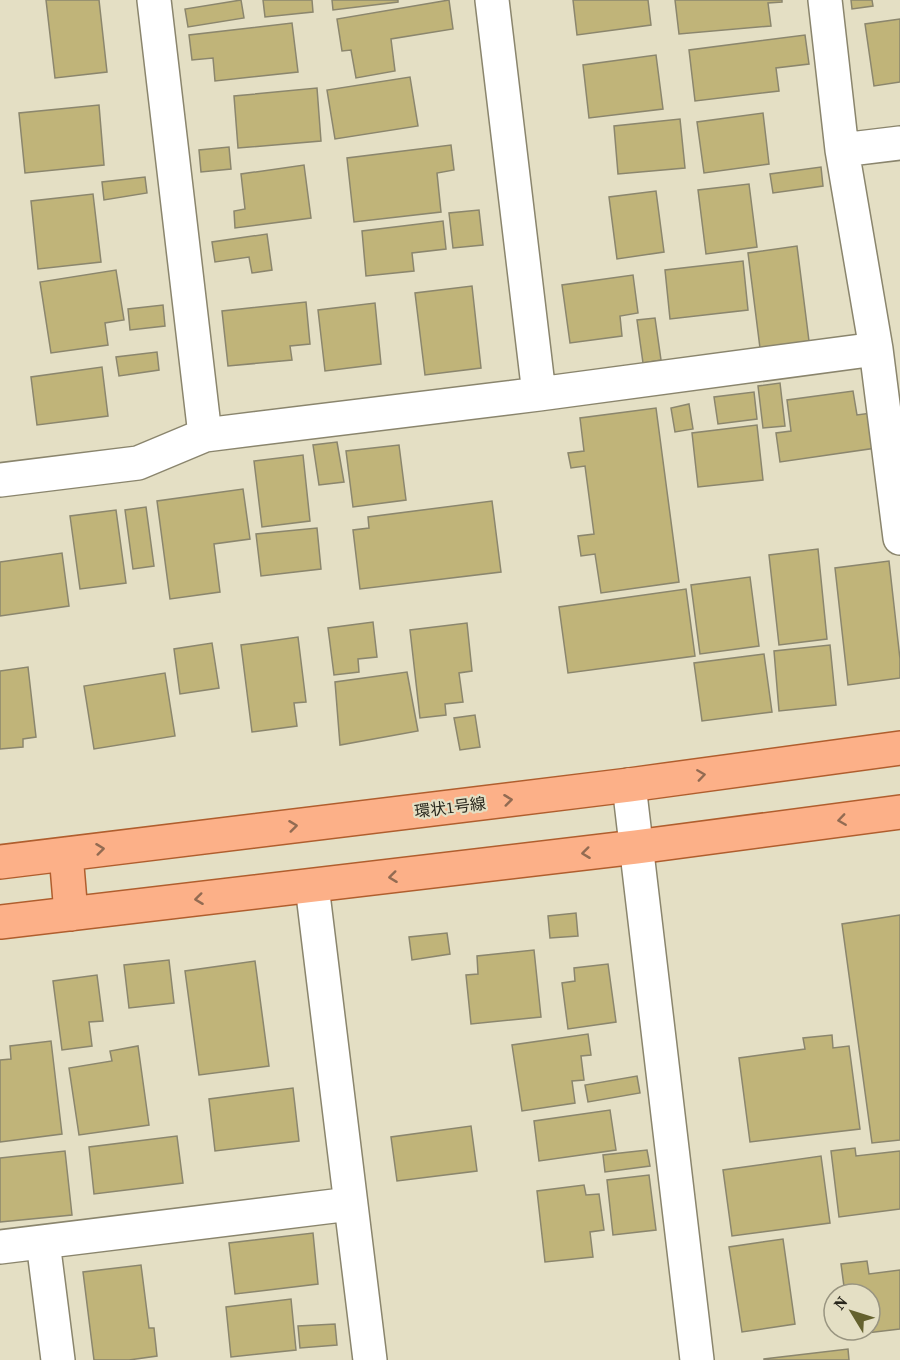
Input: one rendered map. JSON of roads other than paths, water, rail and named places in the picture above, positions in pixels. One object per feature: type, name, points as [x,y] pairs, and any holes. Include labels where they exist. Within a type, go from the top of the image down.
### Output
[{"type":"main road","name":"環状1号線","points":[[0,862],[629,785],[900,748]]},
{"type":"main road","points":[[0,922],[636,848],[900,812]]},
{"type":"main road","points":[[66,854],[71,914]]},
{"type":"street","points":[[154,0],[205,435]]},
{"type":"street","points":[[492,0],[539,394]]},
{"type":"street","points":[[825,0],[842,150],[876,349],[900,538]]},
{"type":"street","points":[[842,150],[900,143]]},
{"type":"street","points":[[0,480],[138,463],[205,435],[876,349]]},
{"type":"street","points":[[629,785],[697,1360]]},
{"type":"street","points":[[312,886],[370,1360]]},
{"type":"street","points":[[0,1247],[350,1204]]},
{"type":"street","points":[[43,1242],[58,1360]]}]
